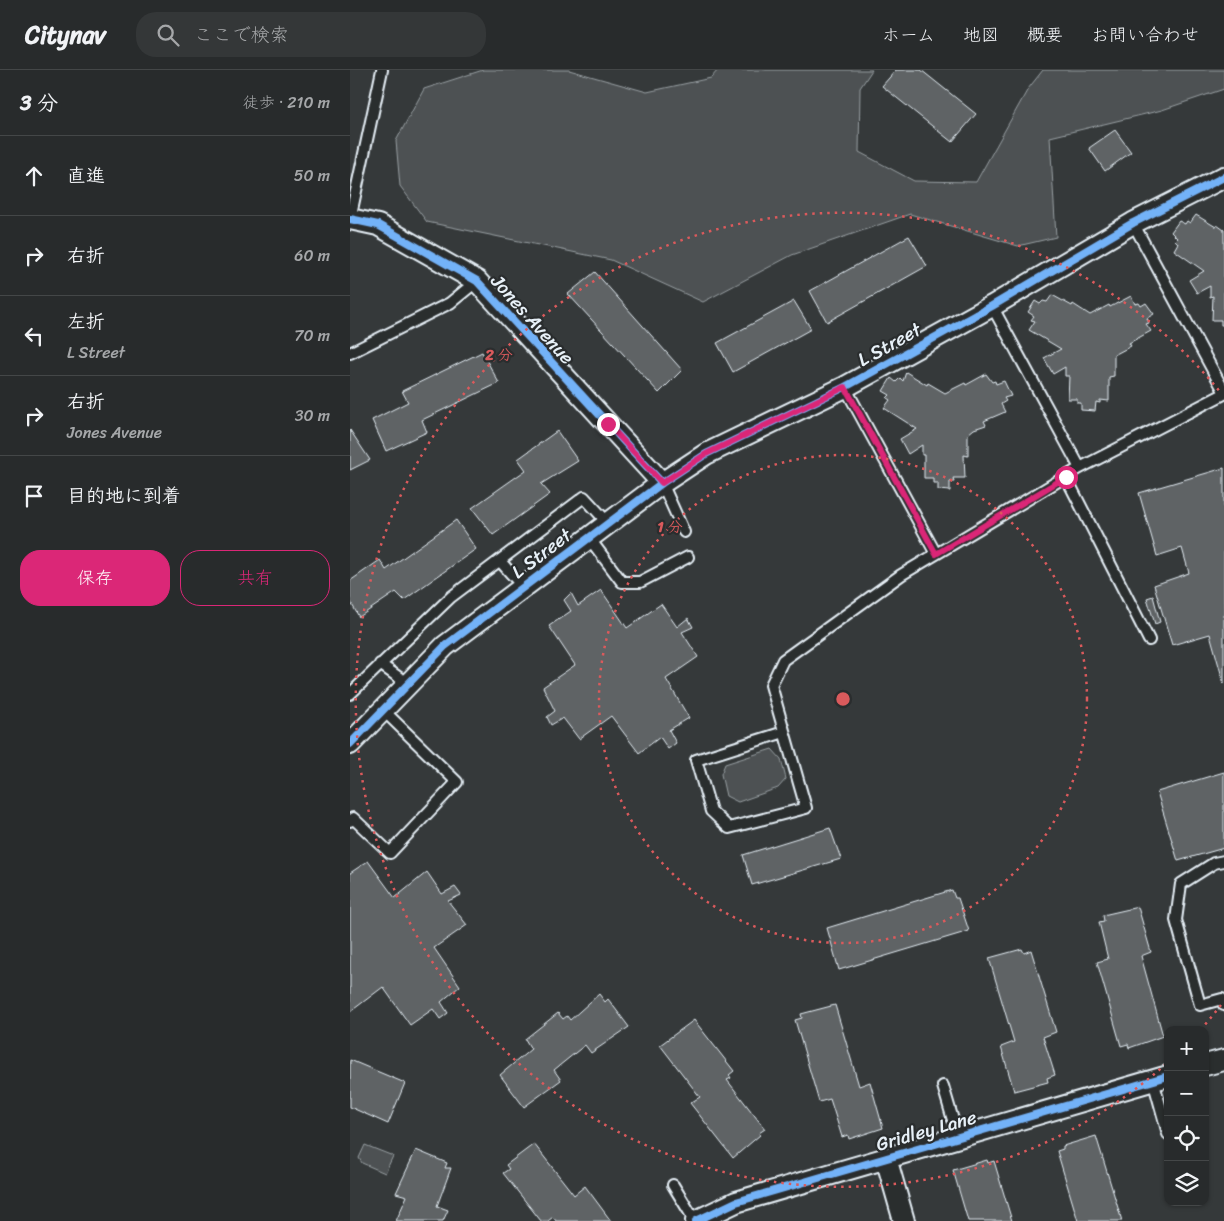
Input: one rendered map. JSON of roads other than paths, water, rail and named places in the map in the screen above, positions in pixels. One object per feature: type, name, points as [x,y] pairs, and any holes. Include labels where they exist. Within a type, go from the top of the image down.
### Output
[{"type":"street","name":"L Street","points":[[350,744],[445,646],[662,483],[706,454],[845,387],[992,306],[1134,223],[1224,177]]},
{"type":"street","name":"Jones Avenue","points":[[350,219],[378,225],[477,281],[662,483]]},
{"type":"street","points":[[1209,1064],[1224,1060]]},
{"type":"street","name":"Gridley Lane","points":[[695,1221],[736,1202],[1160,1078]]},
{"type":"street","points":[[886,1158],[904,1221]]},
{"type":"lane","points":[[350,219],[382,70]]},
{"type":"lane","points":[[784,732],[696,760],[711,811],[729,828],[806,808],[771,685],[783,660],[901,575],[1080,468],[1224,393],[1134,223]]},
{"type":"lane","points":[[350,353],[450,303],[477,281]]},
{"type":"lane","points":[[992,306],[1080,468]]},
{"type":"lane","points":[[845,387],[936,554]]},
{"type":"lane","points":[[1066,477],[1149,640]]},
{"type":"lane","points":[[662,483],[684,532]]},
{"type":"lane","points":[[350,694],[451,596],[584,497],[609,524]]},
{"type":"lane","points":[[589,538],[622,582],[640,582],[688,557]]},
{"type":"lane","points":[[500,561],[523,587]]},
{"type":"lane","points":[[380,664],[408,684]]},
{"type":"lane","points":[[351,818],[390,853],[457,782],[383,710]]},
{"type":"lane","points":[[1224,861],[1214,863],[1181,884],[1176,920],[1200,1005],[1222,999],[1224,1004]]},
{"type":"lane","points":[[1160,1078],[1165,1116]]},
{"type":"lane","points":[[943,1086],[958,1138]]},
{"type":"lane","points":[[673,1186],[695,1221]]}]
